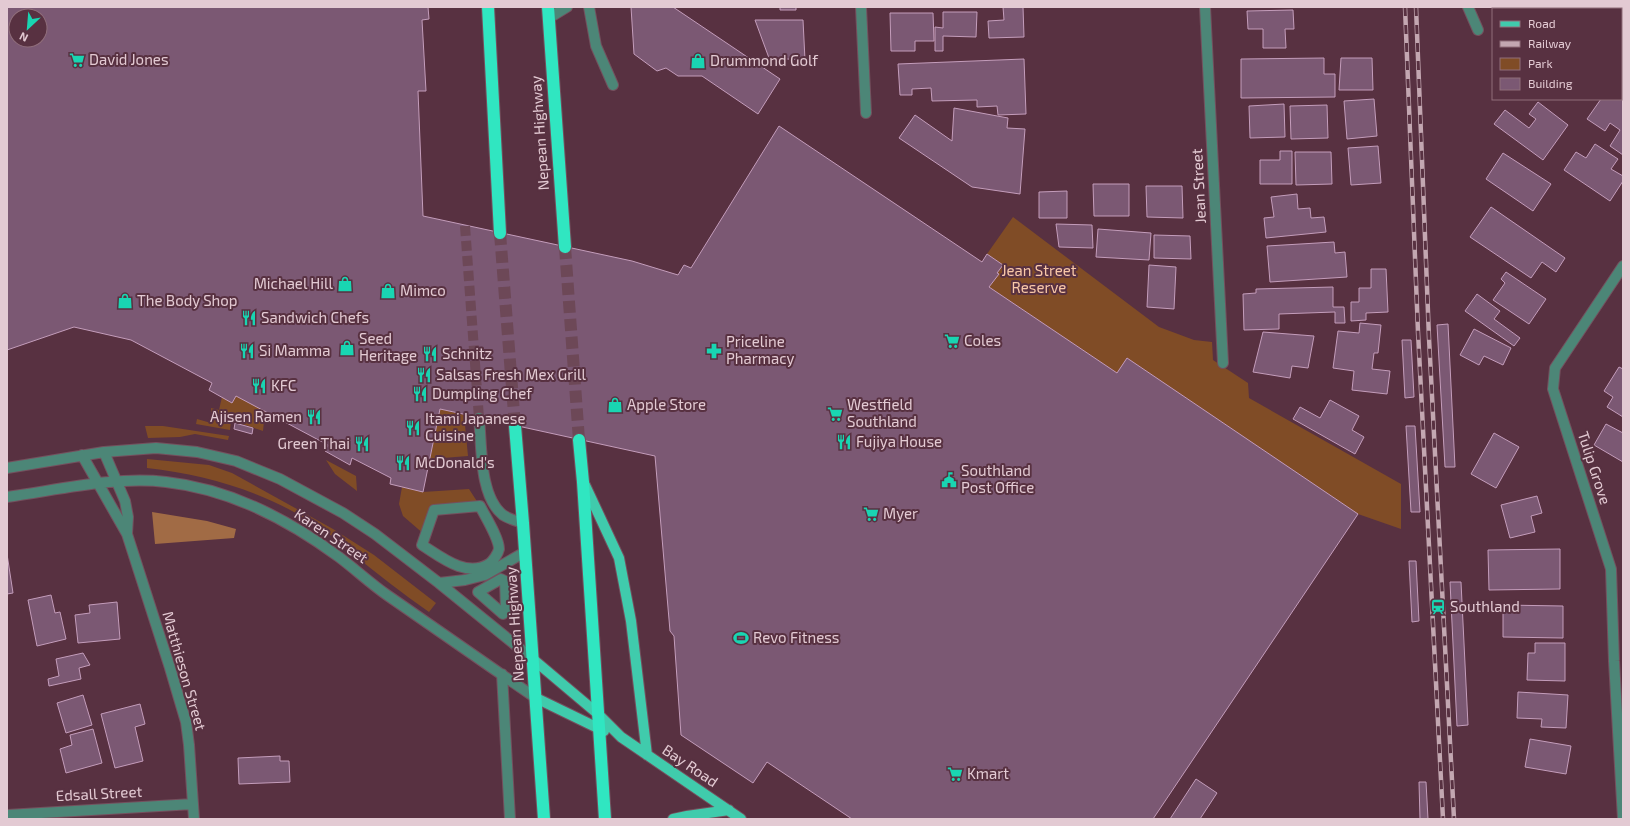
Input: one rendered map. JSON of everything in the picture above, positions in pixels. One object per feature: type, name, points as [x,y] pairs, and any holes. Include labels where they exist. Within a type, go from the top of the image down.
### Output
[{"type":"highway","points":[[488,7],[500,233]]},
{"type":"highway","name":"Nepean Highway","points":[[548,12],[565,247]]},
{"type":"highway","name":"Nepean Highway","points":[[514,426],[524,523],[544,819]]},
{"type":"highway","points":[[579,440],[605,819]]},
{"type":"main road","points":[[583,482],[619,558],[631,621],[647,755]]},
{"type":"main road","name":"Bay Road","points":[[534,660],[598,714],[621,737],[741,819]]},
{"type":"main road","name":"Karen Street","points":[[536,698],[600,730]]},
{"type":"main road","name":"Bay Road","points":[[600,730],[621,737]]},
{"type":"main road","points":[[673,819],[728,810]]},
{"type":"street","name":"Nepean Highway","points":[[548,12],[566,7]]},
{"type":"street","points":[[589,7],[596,46],[613,85]]},
{"type":"street","points":[[861,7],[866,112]]},
{"type":"street","name":"Jean Street","points":[[1205,7],[1223,363]]},
{"type":"street","points":[[1468,7],[1478,30]]},
{"type":"street","name":"Tulip Grove","points":[[1623,266],[1555,368],[1553,389],[1612,569],[1619,660],[1623,819]]},
{"type":"street","points":[[479,418],[486,488],[490,499],[503,515],[524,523]]},
{"type":"street","name":"Karen Street","points":[[7,468],[104,452],[156,448],[178,449],[216,455],[236,461],[280,479],[343,513],[375,534],[439,583],[534,660]]},
{"type":"street","name":"Matthieson Street","points":[[104,452],[125,501],[128,517],[127,534]]},
{"type":"street","name":"Matthieson Street","points":[[82,455],[127,534],[186,722],[194,819]]},
{"type":"street","name":"Karen Street","points":[[7,496],[141,480],[190,486],[236,500],[272,515],[321,544],[385,593],[536,698]]},
{"type":"street","points":[[480,506],[498,542],[499,549],[492,562],[486,566],[465,569],[456,566],[422,544],[434,510],[480,506]]},
{"type":"street","points":[[439,583],[466,580],[485,575],[525,552]]},
{"type":"street","points":[[502,674],[510,819]]},
{"type":"street","name":"Edsall Street","points":[[7,815],[193,804]]},
{"type":"green space","name":"Jean Street Reserve","points":[[1013,217],[1159,327],[1194,340],[1212,342],[1213,360],[1248,383],[1249,398],[1401,484],[1401,529],[1358,514],[1127,358],[1117,373],[989,287],[999,274],[997,273],[1003,265],[987,254]]},
{"type":"green space","points":[[236,396],[265,411],[263,431],[231,420],[230,430],[196,424],[197,419],[211,423],[211,408],[219,410],[222,397],[232,403]]},
{"type":"green space","points":[[440,409],[464,415],[468,456],[430,459]]},
{"type":"green space","points":[[145,426],[163,426],[229,436],[228,440],[195,434],[180,437],[148,438]]},
{"type":"green space","points":[[147,459],[209,465],[232,473],[333,529],[374,555],[436,603],[429,612],[381,577],[328,533],[286,508],[242,489],[219,482],[171,471],[147,468]]},
{"type":"green space","points":[[326,460],[356,476],[357,491],[335,474]]},
{"type":"green space","points":[[402,487],[423,492],[469,489],[480,506],[434,510],[425,535],[403,516],[399,504]]},
{"type":"shaded area","points":[[152,512],[207,521],[236,529],[234,538],[155,544]]},
{"type":"building","name":"Westfield Southland","points":[[7,7],[428,7],[429,19],[422,20],[426,91],[418,91],[423,216],[632,261],[678,275],[684,265],[691,268],[779,126],[982,262],[987,254],[1003,265],[997,273],[999,274],[989,287],[1117,373],[1127,358],[1358,514],[1153,819],[852,819],[767,762],[753,783],[681,735],[674,636],[670,631],[655,456],[440,409],[423,492],[390,484],[391,478],[352,458],[350,465],[325,451],[328,445],[236,396],[232,403],[209,390],[212,383],[131,340],[74,327],[7,350]]},
{"type":"building","name":"Drummond Golf","points":[[631,7],[673,7],[780,79],[758,114],[702,76],[678,76],[666,68],[657,71],[634,54]]},
{"type":"building","points":[[780,7],[796,7],[796,10],[780,10]]},
{"type":"building","points":[[1003,7],[1023,7],[1024,37],[989,38],[988,21],[1004,20]]},
{"type":"building","points":[[1537,7],[1594,8],[1538,8]]},
{"type":"building","points":[[1293,10],[1294,29],[1285,29],[1286,48],[1263,48],[1263,29],[1248,29],[1247,11]]},
{"type":"building","points":[[943,12],[977,12],[976,37],[943,36],[943,51],[935,51],[935,27],[943,28]]},
{"type":"building","points":[[890,13],[933,13],[934,41],[915,41],[915,51],[891,51]]},
{"type":"building","points":[[755,20],[803,20],[805,60],[769,58]]},
{"type":"building","points":[[1622,28],[1623,29],[1622,40]]},
{"type":"building","points":[[1324,58],[1324,74],[1335,74],[1335,97],[1241,98],[1241,59]]},
{"type":"building","points":[[1341,58],[1372,58],[1373,90],[1339,90]]},
{"type":"building","points":[[1024,59],[1026,114],[998,115],[997,106],[977,107],[977,100],[932,101],[931,88],[912,89],[912,95],[900,95],[898,64]]},
{"type":"building","points":[[1622,94],[1623,95],[1623,155],[1610,146],[1620,130],[1610,123],[1605,131],[1587,119],[1600,100],[1622,100]]},
{"type":"building","points":[[1374,99],[1377,136],[1347,139],[1344,101]]},
{"type":"building","points":[[1538,102],[1568,125],[1543,160],[1494,124],[1505,110],[1529,128],[1536,119],[1529,114]]},
{"type":"building","points":[[1284,104],[1285,137],[1250,138],[1249,106]]},
{"type":"building","points":[[1327,105],[1328,138],[1291,139],[1290,106]]},
{"type":"building","points":[[954,108],[1008,118],[1007,128],[1025,129],[1020,194],[972,187],[899,138],[915,115],[952,141]]},
{"type":"building","points":[[1595,144],[1618,159],[1611,169],[1623,176],[1623,181],[1610,201],[1564,170],[1576,152],[1586,158]]},
{"type":"building","points":[[1378,146],[1381,183],[1351,185],[1348,148]]},
{"type":"building","points":[[1280,151],[1292,151],[1292,184],[1260,184],[1260,160],[1280,160]]},
{"type":"building","points":[[1295,152],[1331,152],[1332,184],[1296,185]]},
{"type":"building","points":[[1503,153],[1551,184],[1533,211],[1486,179]]},
{"type":"building","points":[[1093,184],[1129,184],[1129,216],[1094,216]]},
{"type":"building","points":[[1146,186],[1182,186],[1183,218],[1147,217]]},
{"type":"building","points":[[1067,191],[1067,218],[1039,218],[1039,192]]},
{"type":"building","points":[[1297,194],[1298,209],[1310,208],[1311,218],[1324,217],[1326,232],[1266,238],[1264,218],[1274,217],[1271,197]]},
{"type":"building","points":[[1491,207],[1565,258],[1556,272],[1542,262],[1531,278],[1470,237]]},
{"type":"building","points":[[1056,224],[1092,225],[1093,248],[1059,247]]},
{"type":"building","points":[[1098,229],[1151,233],[1149,260],[1096,257]]},
{"type":"building","points":[[1154,235],[1190,236],[1191,259],[1154,258]]},
{"type":"building","points":[[1334,242],[1335,253],[1345,252],[1347,277],[1270,282],[1267,246]]},
{"type":"building","points":[[1149,265],[1176,267],[1174,309],[1147,307]]},
{"type":"building","points":[[1371,269],[1386,269],[1388,312],[1366,313],[1366,320],[1351,321],[1351,302],[1359,302],[1359,288],[1371,288]]},
{"type":"building","points":[[1506,272],[1546,299],[1529,324],[1493,300],[1505,283],[1501,279]]},
{"type":"building","points":[[1333,287],[1333,307],[1344,307],[1345,323],[1335,323],[1335,312],[1279,314],[1279,329],[1244,330],[1243,294],[1256,293],[1256,289]]},
{"type":"building","points":[[1477,294],[1500,311],[1494,319],[1520,338],[1514,346],[1465,311]]},
{"type":"building","points":[[1360,323],[1381,325],[1378,353],[1374,353],[1372,369],[1390,371],[1387,394],[1352,390],[1354,371],[1333,368],[1338,331],[1359,333]]},
{"type":"building","points":[[1448,324],[1455,467],[1445,467],[1437,325]]},
{"type":"building","points":[[1474,329],[1511,348],[1503,365],[1484,356],[1479,365],[1460,355]]},
{"type":"building","points":[[1263,332],[1314,336],[1308,368],[1292,366],[1290,378],[1253,372]]},
{"type":"building","points":[[1402,340],[1411,340],[1414,397],[1405,398]]},
{"type":"building","points":[[1619,367],[1623,369],[1623,417],[1607,407],[1613,397],[1604,391]]},
{"type":"building","points":[[1330,400],[1359,416],[1352,430],[1364,437],[1355,454],[1293,419],[1300,407],[1320,418]]},
{"type":"building","points":[[235,423],[253,428],[252,434],[234,429]]},
{"type":"building","points":[[1606,424],[1623,433],[1623,462],[1594,445]]},
{"type":"building","points":[[1406,426],[1415,426],[1420,512],[1411,512]]},
{"type":"building","points":[[1494,433],[1519,447],[1496,488],[1471,474]]},
{"type":"building","points":[[1537,496],[1542,513],[1531,516],[1535,532],[1510,538],[1501,505]]},
{"type":"building","points":[[1560,549],[1560,589],[1489,590],[1488,550]]},
{"type":"building","points":[[7,554],[13,593],[7,594]]},
{"type":"building","points":[[1409,561],[1416,561],[1419,621],[1412,622]]},
{"type":"building","points":[[1450,582],[1461,582],[1468,725],[1457,726]]},
{"type":"building","points":[[51,595],[55,613],[60,612],[66,639],[37,646],[28,600]]},
{"type":"building","points":[[117,602],[120,639],[78,643],[75,615],[90,613],[89,605]]},
{"type":"building","points":[[1503,605],[1563,606],[1563,638],[1503,637]]},
{"type":"building","points":[[1535,643],[1565,643],[1565,681],[1527,680],[1528,653],[1535,653]]},
{"type":"building","points":[[83,653],[90,665],[79,668],[81,679],[49,686],[48,679],[59,676],[56,659]]},
{"type":"building","points":[[1518,692],[1568,695],[1566,728],[1541,727],[1542,719],[1517,718]]},
{"type":"building","points":[[83,695],[92,725],[66,733],[57,703]]},
{"type":"building","points":[[140,704],[145,724],[135,727],[143,761],[115,768],[101,714]]},
{"type":"building","points":[[93,729],[102,763],[66,773],[60,749],[72,745],[70,735]]},
{"type":"building","points":[[1530,739],[1571,746],[1566,774],[1525,767]]},
{"type":"building","points":[[280,756],[280,761],[289,761],[290,782],[239,784],[238,758]]},
{"type":"building","points":[[1196,779],[1217,793],[1200,819],[1170,819]]},
{"type":"building","points":[[1419,782],[1426,782],[1428,819],[1420,819]]},
{"type":"tunnel","points":[[465,226],[479,418]]},
{"type":"tunnel","points":[[500,233],[515,426]]},
{"type":"tunnel","points":[[565,247],[579,440]]},
{"type":"railway","points":[[1405,7],[1418,332],[1443,819]]},
{"type":"railway","points":[[1416,7],[1429,338],[1454,819]]},
{"type":"place","name":"David Jones","points":[[77,60]]},
{"type":"place","name":"Drummond Golf","points":[[698,61]]},
{"type":"place","name":"Michael Hill","points":[[345,284]]},
{"type":"place","name":"Mimco","points":[[388,291]]},
{"type":"place","name":"The Body Shop","points":[[125,301]]},
{"type":"place","name":"Sandwich Chefs","points":[[249,318]]},
{"type":"place","name":"Coles","points":[[952,341]]},
{"type":"place","name":"Seed Heritage","points":[[347,348]]},
{"type":"place","name":"Si Mamma","points":[[247,351]]},
{"type":"place","name":"Priceline Pharmacy","points":[[714,351]]},
{"type":"place","name":"Schnitz","points":[[430,354]]},
{"type":"place","name":"Salsas Fresh Mex Grill","points":[[424,375]]},
{"type":"place","name":"KFC","points":[[259,386]]},
{"type":"place","name":"Dumpling Chef","points":[[420,394]]},
{"type":"place","name":"Apple Store","points":[[615,405]]},
{"type":"place","name":"Westfield Southland","points":[[835,414]]},
{"type":"place","name":"Ajisen Ramen","points":[[314,417]]},
{"type":"place","name":"Itami Japanese Cuisine","points":[[413,428]]},
{"type":"place","name":"Fujiya House","points":[[844,442]]},
{"type":"place","name":"Green Thai","points":[[362,444]]},
{"type":"place","name":"McDonald's","points":[[403,463]]},
{"type":"place","name":"Southland Post Office","points":[[949,480]]},
{"type":"place","name":"Myer","points":[[871,514]]},
{"type":"place","name":"Southland","points":[[1438,607]]},
{"type":"place","name":"Revo Fitness","points":[[741,638]]},
{"type":"place","name":"Kmart","points":[[955,774]]}]
